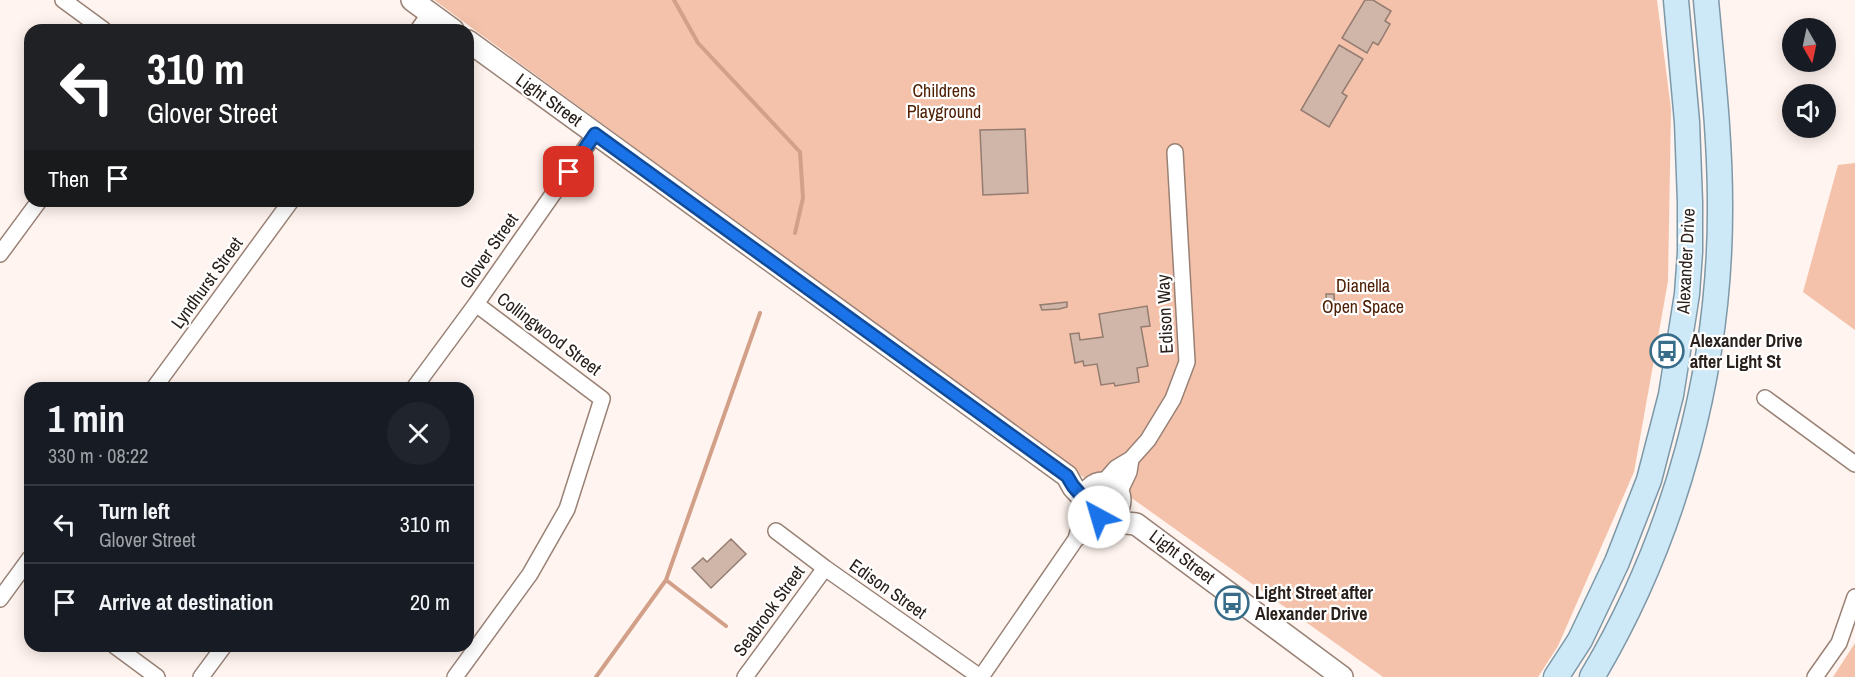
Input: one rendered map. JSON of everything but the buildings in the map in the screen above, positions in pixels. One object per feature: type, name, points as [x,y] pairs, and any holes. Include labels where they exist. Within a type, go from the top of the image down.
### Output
[{"type":"main road","name":"Alexander Drive","points":[[1556,677],[1580,640],[1617,562],[1649,480],[1671,395],[1687,294],[1690,252],[1687,122],[1676,0]]},
{"type":"main road","name":"Alexander Drive","points":[[1592,677],[1640,584],[1668,511],[1692,434],[1712,328],[1718,266],[1720,204],[1718,128],[1706,0]]},
{"type":"street","points":[[63,0],[96,24]]},
{"type":"street","points":[[412,0],[424,22]]},
{"type":"street","name":"Light Street","points":[[474,45],[1067,476],[1073,486],[1134,514],[1136,524],[1342,677]]},
{"type":"street","name":"Glover Street","points":[[418,382],[595,134]]},
{"type":"street","name":"Edison Way","points":[[1103,500],[1129,472],[1131,459],[1148,440],[1173,399],[1187,362],[1175,152]]},
{"type":"street","points":[[0,254],[35,207]]},
{"type":"street","name":"Lyndhurst Street","points":[[158,382],[287,207]]},
{"type":"street","name":"Collingwood Street","points":[[474,651],[530,574],[567,509],[602,399],[476,304]]},
{"type":"street","points":[[1765,398],[1855,464]]},
{"type":"street","points":[[980,677],[1076,539],[1090,531],[1103,500]]},
{"type":"street","name":"Edison Street","points":[[776,531],[980,677]]},
{"type":"street","name":"Seabrook Street","points":[[745,677],[825,568]]},
{"type":"street","points":[[0,599],[24,580]]},
{"type":"street","points":[[1815,677],[1839,643],[1855,597]]},
{"type":"street","points":[[123,652],[157,677]]},
{"type":"street","points":[[201,677],[220,652]]},
{"type":"street","name":"Collingwood Street","points":[[455,677],[473,652]]},
{"type":"green space","name":"Dianella Open Space","points":[[434,0],[1657,0],[1671,109],[1668,281],[1634,472],[1558,646],[1538,677],[1383,677],[1133,499],[1094,485],[474,29],[474,24],[467,24]]},
{"type":"green space","points":[[1855,163],[1855,330],[1803,292],[1838,165]]},
{"type":"green space","points":[[1855,643],[1855,677],[1833,677]]},
{"type":"waterway","points":[[674,0],[698,43],[800,152],[803,198],[795,233]]},
{"type":"waterway","points":[[596,677],[666,580],[760,313]]},
{"type":"waterway","points":[[666,580],[726,626]]},
{"type":"place","name":"Alexander Drive after Light St","points":[[1667,351]]},
{"type":"place","name":"Light Street after Alexander Drive","points":[[1232,603]]},
{"type":"route","points":[[569,172],[595,134],[1067,476],[1086,501],[1090,511],[1099,517]]},
{"type":"park label","name":"Childrens Playground","points":[[944,101]]}]
